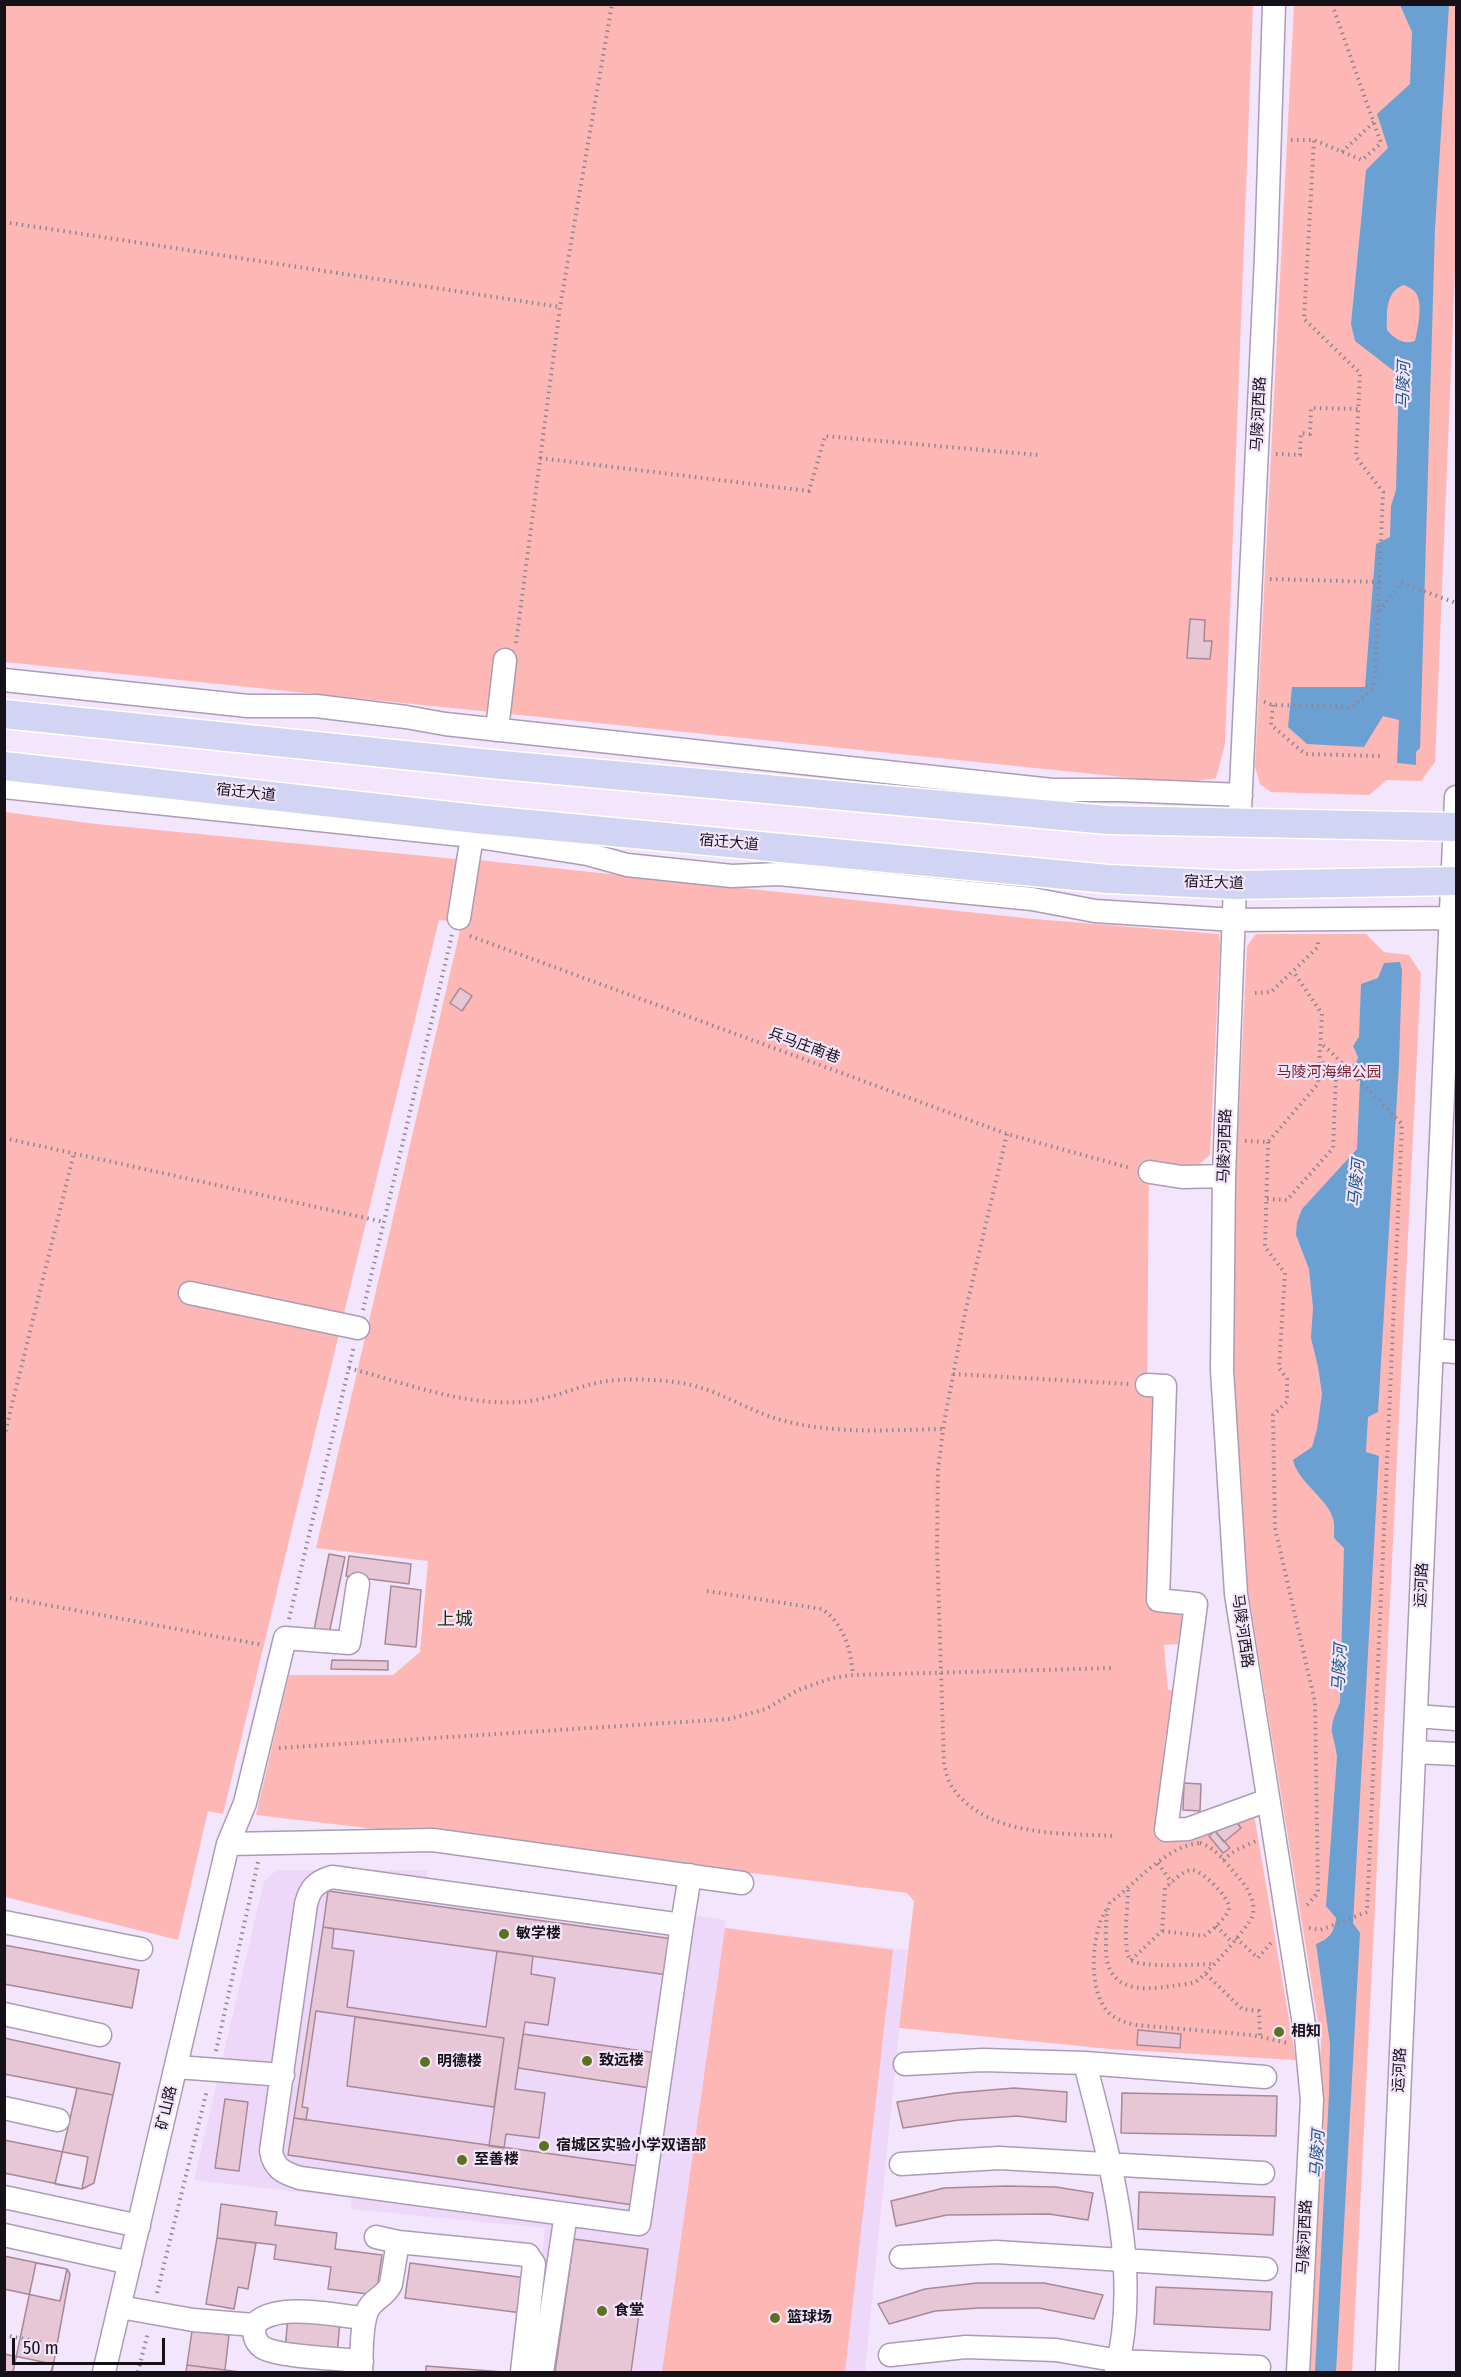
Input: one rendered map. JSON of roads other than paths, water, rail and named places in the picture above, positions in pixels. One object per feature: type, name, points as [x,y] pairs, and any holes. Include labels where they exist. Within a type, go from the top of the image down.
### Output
[{"type":"main road","points":[[4,714],[491,764],[1108,820],[1456,828]]},
{"type":"main road","name":"宿迁大道","points":[[4,766],[524,824],[1108,879],[1235,885],[1455,881]]},
{"type":"street","name":"马陵河西路","points":[[1239,823],[1257,453],[1274,4]]},
{"type":"street","points":[[497,730],[510,652]]},
{"type":"street","points":[[4,680],[248,706],[316,706],[497,730],[1052,790],[1241,795]]},
{"type":"street","points":[[4,787],[472,836],[587,854],[627,865],[732,876],[778,874],[1032,899],[1095,911],[1234,920],[1454,918]]},
{"type":"street","name":"运河路","points":[[1387,2373],[1454,918],[1456,797]]},
{"type":"street","points":[[459,928],[472,836]]},
{"type":"street","name":"马陵河西路","points":[[1235,885],[1224,1176],[1222,1370],[1236,1594],[1307,2044],[1312,2100],[1298,2373]]},
{"type":"street","points":[[1150,1172],[1182,1177],[1224,1176]]},
{"type":"street","points":[[190,1293],[358,1328]]},
{"type":"street","points":[[1433,1350],[1456,1352]]},
{"type":"street","points":[[1147,1385],[1165,1386],[1158,1600],[1196,1604],[1166,1830],[1188,1829],[1268,1800]]},
{"type":"street","name":"矿山路","points":[[104,2373],[228,1844],[245,1803],[283,1643],[349,1643],[358,1584]]},
{"type":"street","points":[[1416,1716],[1456,1719]]},
{"type":"street","points":[[1415,1752],[1456,1754]]},
{"type":"street","points":[[228,1844],[433,1840],[742,1883]]},
{"type":"street","points":[[682,1925],[332,1877],[315,1884],[309,1892],[306,1904],[271,2151],[273,2161],[278,2169],[300,2178],[639,2224],[690,1875]]},
{"type":"street","points":[[4,1922],[141,1949]]},
{"type":"street","points":[[4,2014],[100,2035]]},
{"type":"street","points":[[905,2064],[983,2060],[1085,2063],[1265,2077]]},
{"type":"street","points":[[1085,2063],[1110,2164],[1125,2261],[1124,2342],[1118,2367]]},
{"type":"street","points":[[177,2067],[283,2075]]},
{"type":"street","points":[[4,2108],[58,2120]]},
{"type":"street","points":[[901,2164],[999,2158],[1263,2173]]},
{"type":"street","points":[[4,2197],[139,2226]]},
{"type":"street","points":[[542,2373],[566,2214]]},
{"type":"street","points":[[4,2235],[130,2263]]},
{"type":"street","points":[[376,2237],[398,2242],[528,2255],[534,2264],[522,2373]]},
{"type":"street","points":[[254,2325],[254,2338],[271,2351],[362,2367],[365,2318],[370,2306],[388,2291],[398,2242]]},
{"type":"street","points":[[901,2257],[996,2252],[1266,2269]]},
{"type":"street","points":[[120,2307],[193,2320],[254,2325],[264,2317],[291,2311],[365,2318]]},
{"type":"street","points":[[890,2355],[966,2347],[1056,2350],[1118,2367],[1259,2367]]},
{"type":"water","name":"马陵河","points":[[1400,5],[1449,5],[1435,229],[1420,748],[1416,752],[1416,765],[1397,763],[1399,720],[1383,716],[1364,747],[1307,744],[1288,727],[1292,687],[1365,687],[1376,544],[1390,537],[1391,506],[1396,490],[1399,375],[1355,341],[1351,324],[1366,170],[1388,148],[1377,114],[1410,84],[1412,32]],"holes":[[[1404,285],[1416,293],[1419,303],[1415,341],[1411,342],[1400,340],[1387,330],[1387,310],[1390,297],[1393,292]]]},
{"type":"water","name":"马陵河","points":[[1400,962],[1402,970],[1399,1064],[1378,1412],[1368,1417],[1366,1452],[1379,1456],[1353,1923],[1360,1933],[1336,2372],[1315,2372],[1330,2044],[1316,1944],[1331,1934],[1336,1918],[1326,1906],[1337,1757],[1332,1728],[1340,1702],[1344,1548],[1334,1538],[1334,1524],[1326,1505],[1300,1475],[1293,1460],[1312,1447],[1322,1394],[1311,1338],[1313,1308],[1309,1269],[1296,1235],[1297,1222],[1302,1209],[1357,1149],[1360,1081],[1351,1065],[1356,1064],[1358,1057],[1353,1046],[1359,1037],[1361,984],[1378,978],[1384,963]]},
{"type":"place","name":"敏学楼","points":[[504,1934]]},
{"type":"place","name":"相知","points":[[1279,2032]]},
{"type":"place","name":"致远楼","points":[[587,2061]]},
{"type":"place","name":"明德楼","points":[[425,2062]]},
{"type":"place","name":"宿城区实验小学双语部","points":[[544,2146]]},
{"type":"place","name":"至善楼","points":[[462,2160]]},
{"type":"place","name":"食堂","points":[[602,2311]]},
{"type":"place","name":"篮球场","points":[[775,2318]]},
{"type":"district","name":"上城","points":[[455,1620]]},
{"type":"park label","name":"马陵河海绵公园","points":[[1329,1073]]}]
